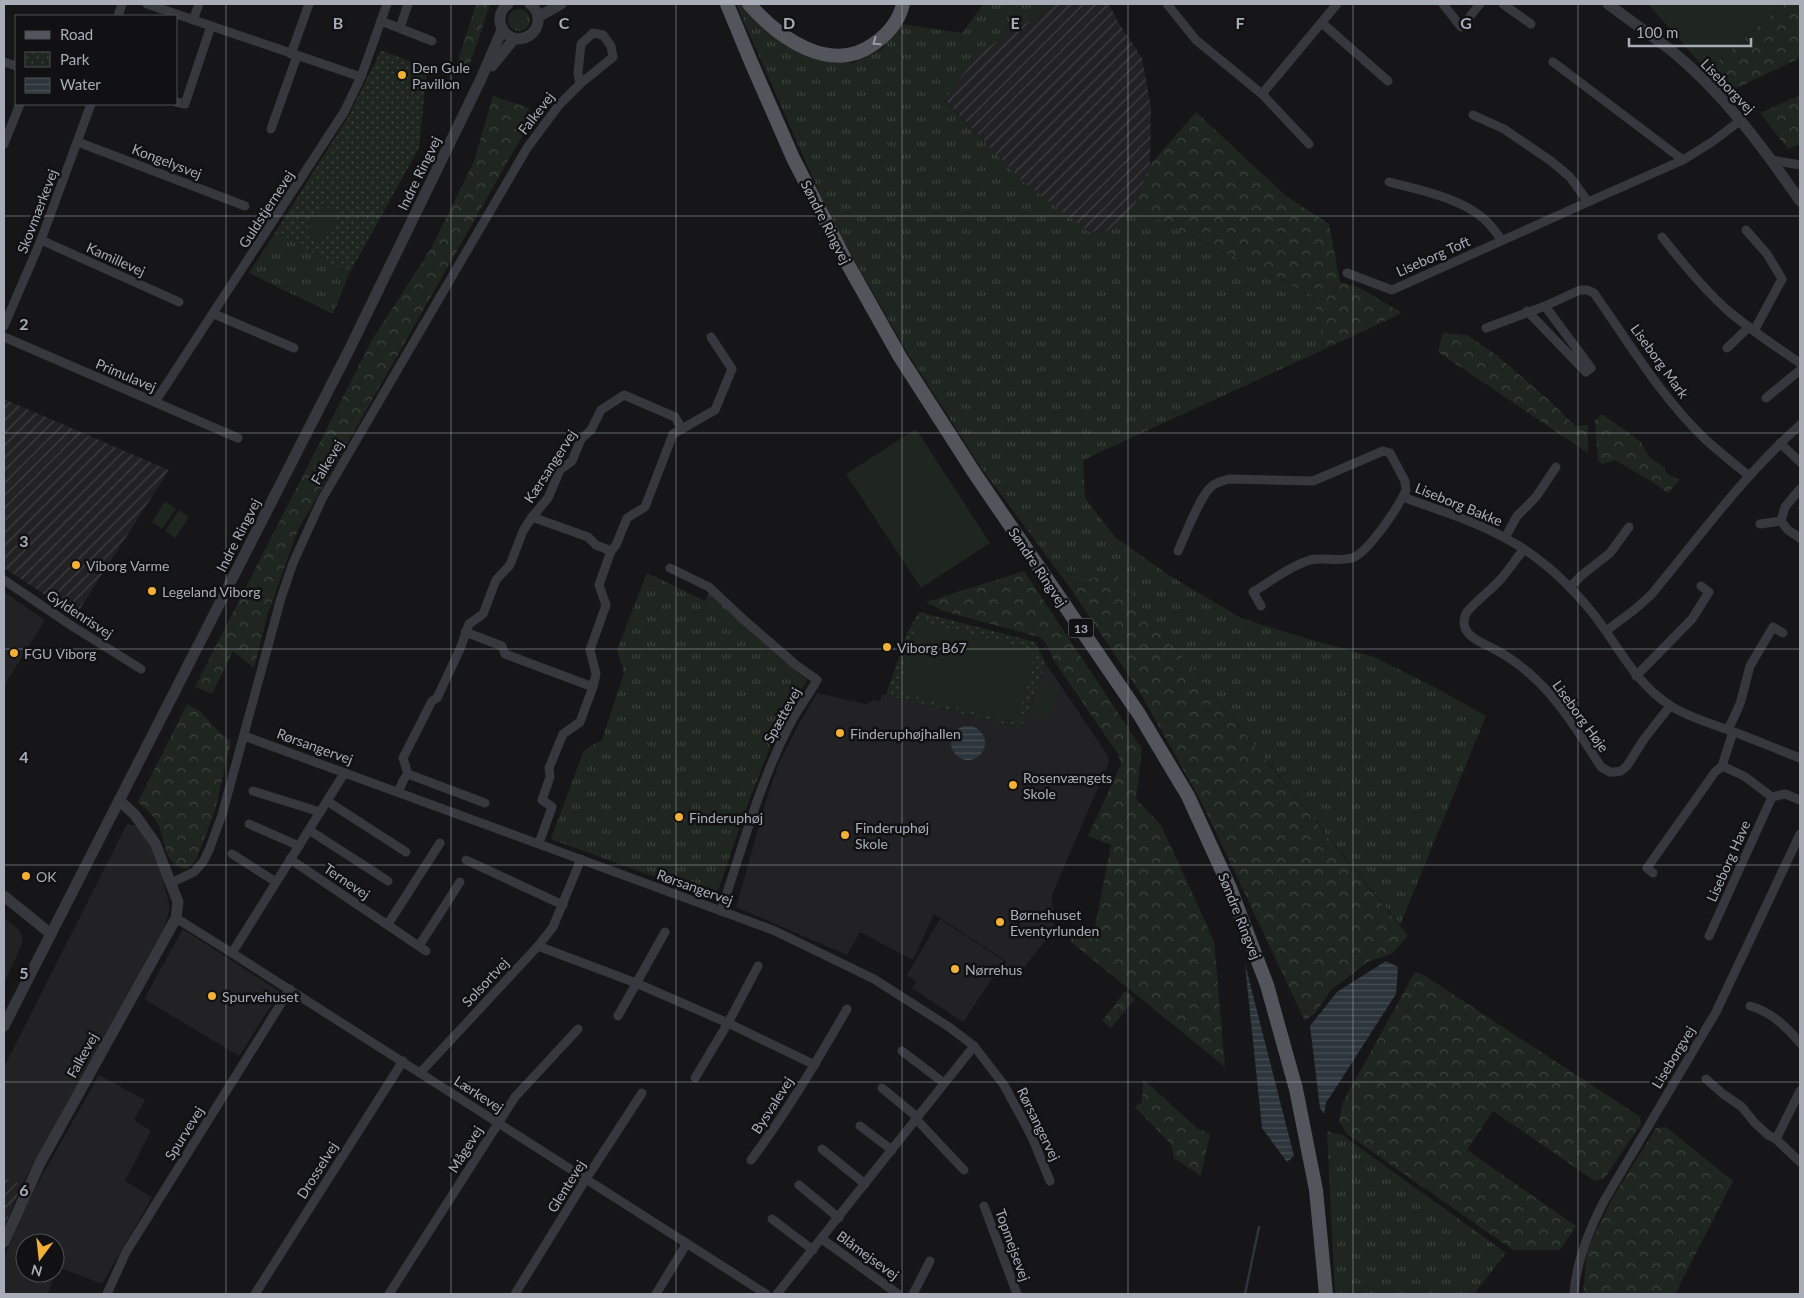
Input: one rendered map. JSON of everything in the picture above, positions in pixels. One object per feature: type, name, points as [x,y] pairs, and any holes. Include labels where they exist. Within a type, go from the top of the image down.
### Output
[{"type":"main road","name":"Søndre Ringvej","points":[[727,4],[793,158],[846,261],[900,357],[975,474],[1139,714],[1188,796],[1230,888],[1261,967],[1286,1052],[1296,1090],[1316,1190],[1326,1294]]},
{"type":"main road","points":[[749,4],[767,23],[789,39],[812,51],[832,55],[858,52],[881,40],[894,25],[903,4]]},
{"type":"street","points":[[146,4],[361,77]]},
{"type":"street","points":[[193,20],[199,4]]},
{"type":"street","points":[[271,128],[309,4]]},
{"type":"street","name":"Guldstjernevej","points":[[156,402],[344,112],[361,77],[387,4]]},
{"type":"street","points":[[400,28],[408,4]]},
{"type":"street","name":"Indre Ringvej","points":[[4,1026],[350,348],[480,81],[502,30],[499,20],[500,14],[508,4]]},
{"type":"street","points":[[502,30],[514,39],[524,39],[532,34],[537,27],[538,17],[533,4]]},
{"type":"street","points":[[538,17],[561,4]]},
{"type":"street","points":[[1167,4],[1196,40],[1262,94],[1309,144]]},
{"type":"street","points":[[1262,94],[1337,4]]},
{"type":"street","points":[[1443,4],[1462,27],[1480,4]]},
{"type":"street","points":[[1503,4],[1531,24]]},
{"type":"street","name":"Liseborgvej","points":[[1608,4],[1694,71],[1740,120],[1772,160],[1800,201]]},
{"type":"street","points":[[381,21],[432,41]]},
{"type":"street","points":[[1322,23],[1388,81]]},
{"type":"street","points":[[178,102],[185,104],[211,26]]},
{"type":"street","name":"Falkevej","points":[[171,883],[194,872],[203,862],[222,815],[281,598],[293,563],[322,500],[527,148],[559,105],[580,84],[613,57],[611,46],[602,35],[593,34],[581,44],[578,73],[580,84]]},
{"type":"street","name":"Indre Ringvej","points":[[480,81],[514,39]]},
{"type":"street","points":[[1553,62],[1683,160]]},
{"type":"street","points":[[4,144],[20,105]]},
{"type":"street","name":"Skovmærkevej","points":[[4,326],[41,240],[91,105]]},
{"type":"street","points":[[1473,114],[1504,128],[1551,161],[1570,177],[1588,202]]},
{"type":"street","name":"Liseborg Toft","points":[[1346,273],[1392,290],[1683,160],[1712,142],[1740,120]]},
{"type":"street","name":"Kongelysvej","points":[[78,142],[245,206]]},
{"type":"street","points":[[1772,160],[1800,165]]},
{"type":"street","points":[[1389,182],[1427,191],[1467,208],[1484,218],[1502,240]]},
{"type":"street","points":[[1728,348],[1751,329],[1782,279],[1766,254],[1746,230]]},
{"type":"street","points":[[1662,237],[1692,274],[1726,308],[1751,329],[1800,363]]},
{"type":"street","name":"Kamillevej","points":[[41,240],[179,302]]},
{"type":"street","name":"Liseborg Mark","points":[[1486,328],[1527,311],[1545,306],[1580,290],[1594,293],[1649,373],[1676,407],[1705,439],[1750,476]]},
{"type":"street","points":[[1527,311],[1586,372],[1591,368],[1545,306]]},
{"type":"street","points":[[214,314],[294,348]]},
{"type":"street","name":"Primulavej","points":[[4,337],[238,438]]},
{"type":"street","points":[[539,843],[552,807],[542,800],[550,777],[549,768],[563,734],[580,722],[593,687],[596,674],[590,650],[606,605],[599,585],[611,551],[616,545],[627,518],[645,507],[673,434],[715,410],[732,369],[711,337]]},
{"type":"street","points":[[1766,398],[1800,370]]},
{"type":"street","name":"Kærsangervej","points":[[408,774],[403,758],[432,701],[437,698],[460,649],[469,624],[483,614],[496,580],[510,566],[523,531],[532,516],[548,498],[560,470],[572,461],[581,439],[591,430],[601,410],[624,395],[674,417],[682,429]]},
{"type":"street","points":[[1606,631],[1651,595],[1750,476],[1780,443],[1800,425]]},
{"type":"street","points":[[1780,443],[1800,462]]},
{"type":"street","name":"Liseborg Bakke","points":[[1178,551],[1202,497],[1211,486],[1224,481],[1314,481],[1383,451],[1390,453],[1405,481],[1406,490],[1367,548],[1360,554],[1343,559],[1323,558],[1300,564],[1253,592],[1261,606]]},
{"type":"street","name":"Liseborg Bakke","points":[[1505,538],[1517,516],[1536,497],[1556,466]]},
{"type":"street","points":[[1800,489],[1784,507],[1781,520],[1788,530],[1800,538]]},
{"type":"street","name":"Liseborg Bakke","points":[[1403,497],[1485,528],[1524,549],[1549,568],[1570,587],[1606,631],[1636,676],[1670,706],[1697,720],[1800,758]]},
{"type":"street","name":"Kærsangervej","points":[[532,516],[588,537],[596,545],[611,551]]},
{"type":"street","points":[[1760,524],[1781,520]]},
{"type":"street","points":[[1570,587],[1582,575],[1610,554],[1629,527]]},
{"type":"street","name":"Liseborg Høje","points":[[1524,549],[1497,584],[1468,610],[1464,622],[1469,634],[1527,670],[1547,689],[1565,712],[1600,767],[1610,772],[1621,771],[1627,766],[1644,739],[1670,706]]},
{"type":"street","name":"Spættevej","points":[[670,568],[709,587],[742,619],[796,665],[817,680],[789,725],[774,757],[756,805],[722,911]]},
{"type":"street","name":"Gyldenrisvej","points":[[4,580],[72,626],[141,669]]},
{"type":"street","points":[[1636,676],[1692,619],[1710,592],[1701,586]]},
{"type":"street","points":[[1653,873],[1646,868],[1715,772],[1722,766],[1730,731],[1740,704],[1750,666],[1773,627],[1783,633]]},
{"type":"street","points":[[465,632],[502,646],[505,654],[593,687]]},
{"type":"street","name":"Rørsangervej","points":[[244,736],[773,930],[874,979],[949,1027],[974,1046],[1004,1085],[1032,1137],[1050,1180]]},
{"type":"street","points":[[1722,766],[1744,776],[1772,797],[1785,794],[1800,800]]},
{"type":"street","points":[[232,952],[345,772]]},
{"type":"street","points":[[398,792],[408,774],[485,803]]},
{"type":"street","points":[[253,791],[320,812]]},
{"type":"street","name":"Liseborg Have","points":[[1709,936],[1772,797]]},
{"type":"street","points":[[119,800],[146,828],[155,843],[178,902],[176,918]]},
{"type":"street","points":[[327,801],[406,852]]},
{"type":"street","points":[[249,824],[299,846]]},
{"type":"street","points":[[309,830],[388,881]]},
{"type":"street","name":"Liseborgvej","points":[[1574,1294],[1580,1260],[1589,1230],[1604,1201],[1716,1012],[1800,834]]},
{"type":"street","points":[[388,924],[440,843]]},
{"type":"street","points":[[232,854],[276,882]]},
{"type":"street","name":"Solsortvej","points":[[420,1073],[538,946],[553,927],[581,859]]},
{"type":"street","name":"Ternevej","points":[[290,860],[423,948],[460,882]]},
{"type":"street","points":[[466,860],[563,905]]},
{"type":"street","points":[[4,896],[51,934]]},
{"type":"street","name":"Falkevej","points":[[4,1242],[40,1163],[176,918]]},
{"type":"street","name":"Lærkevej","points":[[176,918],[766,1294]]},
{"type":"street","points":[[618,1016],[665,932]]},
{"type":"street","points":[[538,946],[636,983],[728,1023],[814,1065]]},
{"type":"street","points":[[695,1078],[728,1023],[758,966]]},
{"type":"street","name":"Spurvevej","points":[[107,1294],[126,1252],[290,989]]},
{"type":"street","points":[[1750,1006],[1758,1008],[1780,1022],[1800,1043]]},
{"type":"street","name":"Bysvalevej","points":[[752,1160],[772,1132],[847,1009]]},
{"type":"street","name":"Mågevej","points":[[389,1294],[514,1096],[578,1029]]},
{"type":"street","points":[[777,1294],[974,1046]]},
{"type":"street","points":[[902,1051],[944,1083]]},
{"type":"street","name":"Drosselvej","points":[[255,1294],[402,1061]]},
{"type":"street","points":[[1706,1079],[1742,1107],[1754,1122],[1768,1135],[1776,1139],[1800,1162]]},
{"type":"street","points":[[882,1088],[917,1118],[964,1170]]},
{"type":"street","points":[[1776,1139],[1800,1091]]},
{"type":"street","name":"Glentevej","points":[[515,1294],[642,1093]]},
{"type":"street","points":[[860,1126],[892,1150]]},
{"type":"street","points":[[822,1150],[865,1184]]},
{"type":"street","points":[[799,1185],[839,1218]]},
{"type":"street","name":"Topmejsevej","points":[[984,1206],[1017,1294]]},
{"type":"street","points":[[772,1219],[813,1250]]},
{"type":"street","name":"Blåmejsevej","points":[[822,1239],[898,1294]]},
{"type":"street","points":[[656,1294],[687,1243]]},
{"type":"street","points":[[913,1294],[930,1261]]},
{"type":"shaded area","points":[[1050,4],[1109,4],[1118,22],[1142,58],[1151,108],[1150,165],[1134,207],[1107,231],[1089,232],[1022,181],[944,99],[980,52],[1047,10]]},
{"type":"shaded area","points":[[4,399],[169,470],[76,615],[4,568]]},
{"type":"shaded area","name":"FGU Viborg","points":[[4,592],[45,620],[4,686]]},
{"type":"shaded area","points":[[1046,664],[1108,756],[1109,762],[1052,895],[1054,930],[1017,976],[1003,966],[1006,961],[934,914],[913,960],[860,932],[847,955],[736,907],[769,791],[779,763],[817,693],[866,704],[873,700],[880,701],[882,694],[1021,728]]},
{"type":"shaded area","points":[[127,824],[136,826],[148,841],[162,875],[170,908],[165,925],[22,1185],[4,1177],[4,1067]]},
{"type":"shaded area","points":[[4,918],[20,931],[23,942],[4,983]]},
{"type":"shaded area","name":"Nørrehus","points":[[940,919],[1004,961],[963,1022],[912,988],[916,981],[907,975]]},
{"type":"shaded area","name":"Spurvehuset","points":[[183,929],[280,992],[239,1056],[144,999]]},
{"type":"shaded area","points":[[99,1075],[145,1100],[134,1120],[151,1131],[125,1181],[152,1197],[102,1284],[65,1270],[65,1233],[15,1233],[15,1283],[52,1283],[48,1294],[4,1294],[4,1257],[31,1195]]},
{"type":"shaded area","points":[[4,1177],[22,1185],[4,1227]]},
{"type":"green space","points":[[476,4],[490,4],[467,73],[456,67]]},
{"type":"green space","points":[[736,4],[743,4],[819,59],[853,63],[882,49],[901,24],[962,33],[983,4],[1050,4],[1047,10],[980,52],[944,100],[1022,181],[1089,232],[1107,231],[1134,207],[1313,296],[1325,349],[1083,460],[1085,498],[1115,537],[1167,574],[1241,618],[1374,657],[1438,689],[1486,716],[1400,925],[1114,572],[1068,585],[982,469],[907,352],[831,219]]},
{"type":"green space","points":[[1648,4],[1783,4],[1707,71]]},
{"type":"green space","points":[[1783,4],[1800,4],[1800,58],[1724,94],[1707,71]]},
{"type":"green space","points":[[519,9],[527,12],[530,20],[527,28],[519,31],[511,28],[508,20],[511,12]]},
{"type":"green space","points":[[381,50],[427,68],[419,148],[349,274],[276,231],[348,117]]},
{"type":"green space","points":[[1800,95],[1800,144],[1788,149],[1760,113]]},
{"type":"green space","points":[[493,96],[529,108],[528,126],[298,530],[267,616],[254,668],[233,651],[212,694],[195,687],[373,338],[432,247],[474,161]]},
{"type":"green space","points":[[1196,112],[1286,196],[1329,224],[1340,282],[1360,288],[1402,313],[1325,349],[1313,296],[1134,207],[1150,165]]},
{"type":"green space","points":[[322,204],[339,214],[323,241],[306,231]]},
{"type":"green space","points":[[276,231],[349,274],[333,314],[249,273]]},
{"type":"green space","points":[[1443,333],[1467,335],[1495,354],[1551,402],[1575,426],[1588,425],[1588,453],[1438,352]]},
{"type":"green space","points":[[1602,414],[1641,442],[1649,457],[1664,467],[1667,474],[1680,480],[1668,493],[1615,460],[1603,464],[1598,461],[1595,420]]},
{"type":"green space","points":[[916,429],[990,543],[921,588],[846,474]]},
{"type":"green space","points":[[165,501],[176,509],[162,529],[152,522]]},
{"type":"green space","points":[[179,510],[189,517],[175,538],[165,531]]},
{"type":"green space","points":[[1024,571],[1142,749],[1136,799],[1161,825],[1214,941],[1225,1067],[1070,941],[1078,930],[1093,937],[1111,845],[1088,836],[1121,764],[1118,754],[1054,661],[1046,643],[1039,637],[943,611],[926,602]]},
{"type":"green space","points":[[1114,572],[1408,936],[1392,954],[1369,961],[1331,990],[1316,1012],[1305,1021],[1203,805],[1141,694],[1068,585]]},
{"type":"green space","points":[[647,573],[705,601],[709,593],[807,680],[771,745],[750,798],[715,899],[551,839],[584,750],[602,740],[624,673],[617,650]]},
{"type":"green space","points":[[919,612],[1035,642],[1046,664],[1021,728],[886,695],[907,633]]},
{"type":"green space","points":[[917,620],[1036,651],[1017,723],[898,692]]},
{"type":"green space","points":[[1040,683],[1059,689],[1049,719],[1030,713]]},
{"type":"green space","points":[[187,704],[200,711],[218,731],[231,741],[215,811],[196,860],[187,869],[179,867],[173,862],[155,819],[138,802]]},
{"type":"green space","points":[[1415,972],[1422,974],[1639,1116],[1641,1124],[1604,1179],[1595,1181],[1493,1111],[1467,1150],[1576,1226],[1560,1250],[1513,1250],[1347,1134],[1339,1121],[1343,1102]]},
{"type":"green space","points":[[1125,991],[1135,999],[1111,1028],[1102,1021]]},
{"type":"green space","points":[[1143,1079],[1198,1129],[1210,1134],[1201,1176],[1174,1158],[1171,1144],[1135,1107],[1142,1102]]},
{"type":"green space","points":[[1666,1127],[1733,1181],[1675,1294],[1583,1294],[1587,1250],[1613,1197],[1656,1128]]},
{"type":"green space","points":[[1327,1131],[1342,1135],[1506,1253],[1474,1294],[1335,1294]]},
{"type":"water","points":[[968,726],[980,731],[985,743],[980,755],[968,760],[956,755],[951,743],[956,731]]},
{"type":"water","points":[[1386,961],[1398,967],[1396,994],[1326,1103],[1324,1114],[1320,1108],[1310,1026],[1337,992]]},
{"type":"water","points":[[1245,964],[1294,1156],[1287,1162],[1262,1128]]},
{"type":"waterway","points":[[1245,1294],[1259,1227]]},
{"type":"place","name":"Den Gule Pavillon","points":[[402,75]]},
{"type":"place","name":"Viborg Varme","points":[[76,565]]},
{"type":"place","name":"Legeland Viborg","points":[[152,591]]},
{"type":"place","name":"Viborg B67","points":[[887,647]]},
{"type":"place","name":"FGU Viborg","points":[[14,653]]},
{"type":"place","name":"Finderuphøjhallen","points":[[840,733]]},
{"type":"place","name":"Rosenvængets Skole","points":[[1013,785]]},
{"type":"place","name":"Finderuphøj","points":[[679,817]]},
{"type":"place","name":"Finderuphøj Skole","points":[[845,835]]},
{"type":"place","name":"OK","points":[[26,876]]},
{"type":"place","name":"Børnehuset Eventyrlunden","points":[[1000,922]]},
{"type":"place","name":"Nørrehus","points":[[955,969]]},
{"type":"place","name":"Spurvehuset","points":[[212,996]]}]
